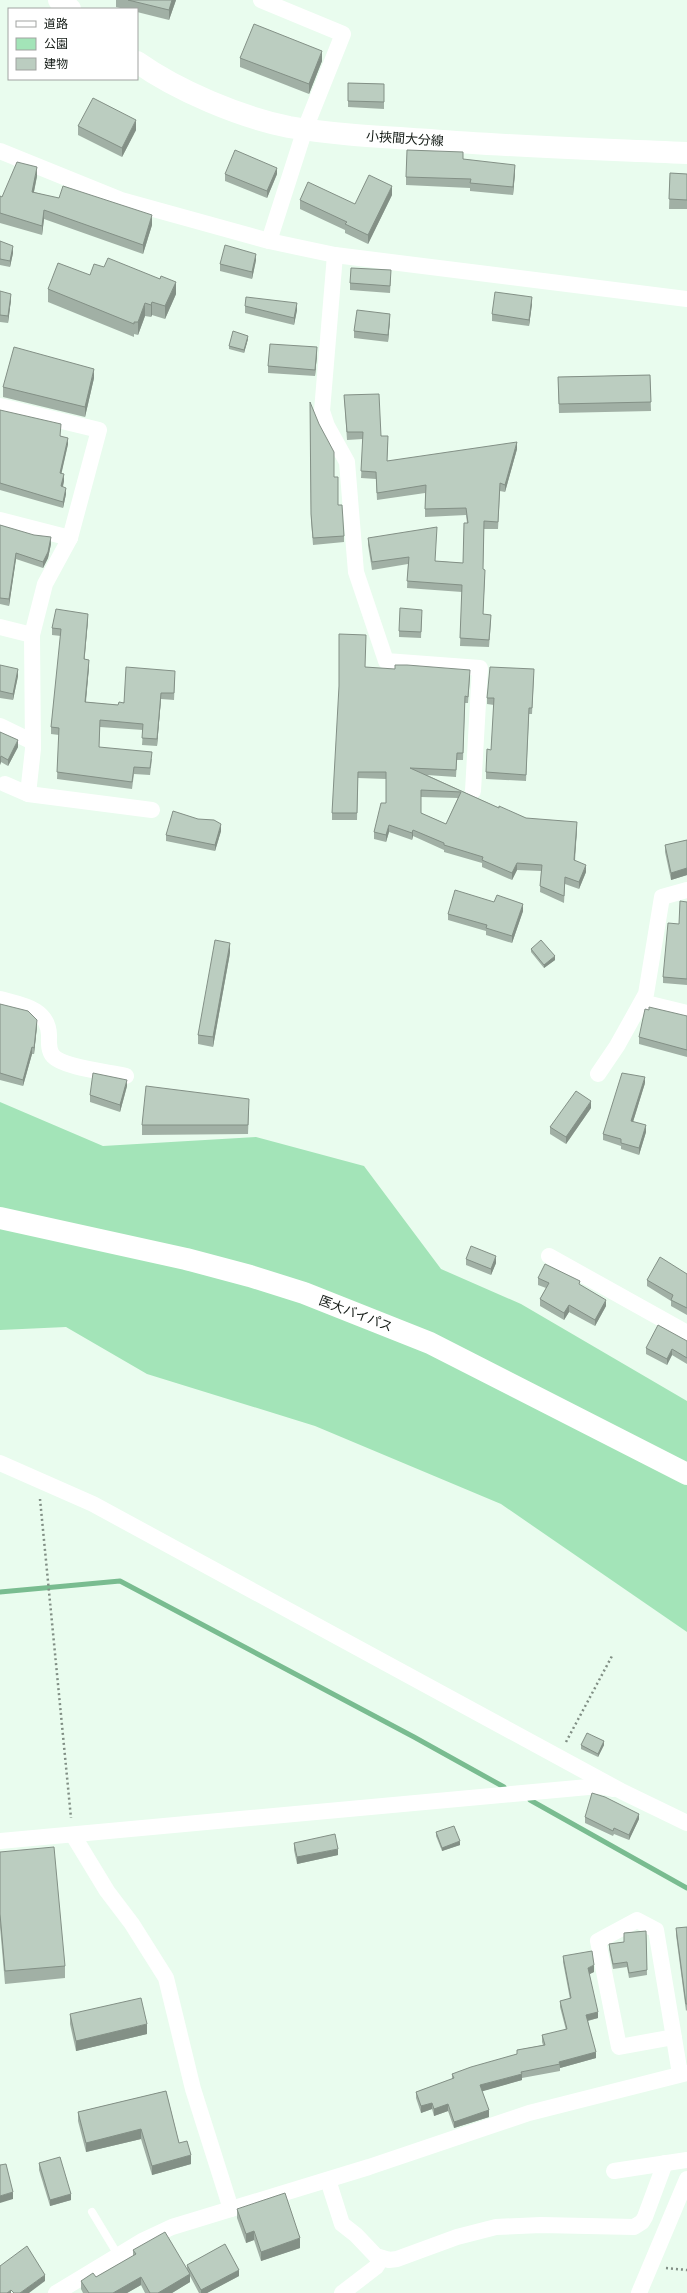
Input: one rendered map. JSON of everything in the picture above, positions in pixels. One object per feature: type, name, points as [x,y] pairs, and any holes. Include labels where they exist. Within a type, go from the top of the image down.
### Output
[{"type":"main road","points":[[58,0],[69,8]]},
{"type":"main road","name":"小挾間大分線","points":[[138,63],[176,84],[227,107],[268,121],[305,129],[491,145],[687,153]]},
{"type":"main road","name":"医大バイパス","points":[[0,1218],[186,1259],[250,1276],[304,1293],[430,1343],[687,1474]]},
{"type":"street","points":[[261,0],[343,34],[305,129],[269,241]]},
{"type":"street","points":[[0,152],[121,200],[269,241],[335,255],[687,300]]},
{"type":"street","points":[[335,255],[322,411],[327,426],[347,462],[356,572],[386,661],[480,668],[473,791]]},
{"type":"street","points":[[0,406],[99,430],[70,538],[45,584],[32,635],[33,742],[28,794]]},
{"type":"street","points":[[0,520],[70,538]]},
{"type":"street","points":[[0,627],[32,635]]},
{"type":"street","points":[[0,726],[33,742]]},
{"type":"street","points":[[5,784],[28,794],[152,810]]},
{"type":"street","points":[[598,1074],[617,1046],[646,994],[662,896],[687,890]]},
{"type":"street","points":[[0,999],[32,1008],[44,1016],[48,1027],[49,1049],[53,1056],[64,1062],[126,1076]]},
{"type":"street","points":[[642,1002],[687,1013]]},
{"type":"street","points":[[549,1256],[687,1333]]},
{"type":"street","points":[[0,1462],[93,1504],[629,1795],[687,1824]]},
{"type":"street","points":[[0,1841],[599,1786],[629,1795]]},
{"type":"street","points":[[73,1835],[107,1891],[132,1924],[166,1978],[193,2089],[231,2209]]},
{"type":"street","points":[[59,2292],[118,2255],[172,2227],[328,2180],[529,2113],[684,2074],[674,2037],[656,1930],[637,1920],[598,1941],[619,2047],[674,2037]]},
{"type":"street","points":[[614,2170],[687,2160]]},
{"type":"street","points":[[328,2180],[342,2224],[356,2235],[369,2251],[381,2259],[397,2260],[457,2237],[496,2227],[541,2225],[634,2227],[642,2222],[645,2217],[665,2163]]},
{"type":"street","points":[[639,2293],[687,2179]]},
{"type":"street","points":[[342,2293],[376,2267],[381,2259]]},
{"type":"lane","points":[[92,2212],[118,2255]]},
{"type":"path","points":[[40,1479],[73,1835]]},
{"type":"path","points":[[558,1756],[612,1656]]},
{"type":"green space","points":[[0,1102],[103,1146],[256,1137],[364,1166],[441,1269],[521,1304],[687,1401],[687,1632],[501,1504],[315,1426],[147,1374],[66,1327],[0,1330]]},
{"type":"building","points":[[128,0],[172,0],[169,10]]},
{"type":"building","points":[[254,24],[322,51],[309,84],[240,58]]},
{"type":"building","points":[[348,83],[384,84],[384,102],[348,101]]},
{"type":"building","points":[[93,98],[136,120],[122,148],[78,126]]},
{"type":"building","points":[[235,150],[277,168],[267,191],[225,174]]},
{"type":"building","points":[[407,150],[463,152],[463,159],[515,165],[513,187],[470,183],[471,179],[406,177]]},
{"type":"building","points":[[17,162],[37,167],[32,192],[59,198],[63,186],[152,215],[143,245],[44,210],[42,226],[0,213],[0,196],[2,197]]},
{"type":"building","points":[[670,173],[687,174],[687,200],[669,199]]},
{"type":"building","points":[[369,175],[392,186],[368,235],[345,224],[347,222],[300,200],[308,182],[355,204]]},
{"type":"building","points":[[0,241],[13,246],[10,261],[0,259]]},
{"type":"building","points":[[225,245],[256,254],[252,272],[220,264]]},
{"type":"building","points":[[108,258],[160,279],[161,276],[176,282],[165,306],[152,302],[151,305],[145,303],[138,322],[134,322],[134,324],[48,289],[58,263],[90,275],[94,264],[104,267]]},
{"type":"building","points":[[351,268],[391,270],[390,286],[350,283]]},
{"type":"building","points":[[0,291],[11,294],[8,316],[0,315]]},
{"type":"building","points":[[495,292],[532,297],[529,320],[492,314]]},
{"type":"building","points":[[246,297],[297,303],[294,318],[245,306]]},
{"type":"building","points":[[357,310],[390,314],[388,335],[354,331]]},
{"type":"building","points":[[233,331],[248,336],[244,350],[229,346]]},
{"type":"building","points":[[270,344],[317,347],[315,370],[268,366]]},
{"type":"building","points":[[14,347],[94,369],[85,407],[3,387]]},
{"type":"building","points":[[650,375],[651,402],[559,404],[558,377]]},
{"type":"building","points":[[379,394],[381,436],[388,436],[387,461],[517,442],[505,485],[500,483],[498,522],[484,521],[483,569],[485,570],[483,614],[491,615],[489,640],[460,638],[462,585],[407,581],[409,557],[372,562],[368,538],[437,527],[435,561],[463,563],[464,523],[468,523],[466,508],[425,509],[426,485],[377,493],[376,472],[361,471],[363,432],[347,432],[344,395]]},
{"type":"building","points":[[310,402],[319,424],[334,452],[334,477],[338,477],[338,505],[342,505],[344,536],[313,538],[311,514]]},
{"type":"building","points":[[0,410],[61,424],[60,436],[68,438],[60,473],[64,474],[61,486],[66,488],[63,502],[0,483]]},
{"type":"building","points":[[0,525],[34,535],[51,537],[48,552],[43,562],[16,553],[9,599],[0,598]]},
{"type":"building","points":[[400,608],[422,610],[421,632],[399,631]]},
{"type":"building","points":[[56,609],[88,614],[84,659],[89,660],[85,702],[118,705],[119,702],[124,703],[126,667],[175,671],[174,693],[161,693],[157,739],[142,738],[143,724],[100,720],[99,747],[152,752],[150,768],[134,767],[132,782],[57,772],[59,728],[51,727],[61,629],[52,628]]},
{"type":"building","points":[[339,634],[366,635],[365,667],[395,669],[395,665],[407,665],[470,670],[468,697],[465,696],[463,753],[457,753],[456,770],[410,768],[499,808],[499,806],[526,818],[577,822],[574,860],[586,865],[579,882],[565,877],[564,896],[540,886],[542,865],[517,863],[512,873],[482,860],[483,857],[444,845],[444,843],[413,830],[412,833],[389,825],[386,835],[374,832],[381,803],[386,803],[386,772],[358,772],[357,813],[332,813],[339,686]],"holes":[[[421,790],[461,792],[446,824],[421,813]]]},
{"type":"building","points":[[0,665],[18,669],[13,694],[0,691]]},
{"type":"building","points":[[490,667],[534,669],[532,708],[529,708],[526,775],[486,772],[487,749],[491,750],[494,698],[487,698]]},
{"type":"building","points":[[0,732],[18,740],[8,760],[1,756],[0,759]]},
{"type":"building","points":[[173,811],[198,819],[214,820],[221,824],[215,845],[166,835]]},
{"type":"building","points":[[687,840],[687,868],[671,873],[665,845]]},
{"type":"building","points":[[455,890],[494,902],[497,895],[523,904],[512,936],[486,928],[487,925],[448,914]]},
{"type":"building","points":[[680,901],[687,902],[687,979],[663,977],[668,923],[679,924]]},
{"type":"building","points":[[215,940],[230,943],[213,1037],[198,1035]]},
{"type":"building","points":[[541,940],[555,956],[544,965],[531,949]]},
{"type":"building","points":[[0,1004],[28,1011],[37,1020],[34,1048],[32,1047],[23,1080],[0,1073]]},
{"type":"building","points":[[649,1007],[687,1016],[687,1050],[639,1037],[645,1009],[649,1010]]},
{"type":"building","points":[[93,1073],[127,1080],[120,1105],[90,1095]]},
{"type":"building","points":[[622,1073],[645,1077],[631,1121],[646,1125],[639,1148],[621,1143],[621,1139],[603,1134]]},
{"type":"building","points":[[146,1086],[249,1099],[248,1125],[142,1125]]},
{"type":"building","points":[[576,1091],[591,1101],[566,1137],[550,1127]]},
{"type":"building","points":[[471,1246],[496,1256],[491,1269],[466,1259]]},
{"type":"building","points":[[660,1257],[687,1274],[687,1308],[671,1300],[673,1295],[647,1280]]},
{"type":"building","points":[[545,1264],[580,1281],[579,1284],[606,1300],[595,1320],[569,1305],[564,1313],[540,1299],[549,1283],[538,1278]]},
{"type":"building","points":[[658,1325],[687,1341],[687,1358],[672,1349],[667,1359],[646,1348]]},
{"type":"building","points":[[587,1733],[604,1741],[598,1754],[581,1745]]},
{"type":"building","points":[[592,1793],[605,1797],[639,1814],[629,1835],[614,1828],[613,1831],[585,1817]]},
{"type":"building","points":[[454,1826],[460,1841],[442,1848],[436,1832]]},
{"type":"building","points":[[335,1834],[338,1849],[297,1857],[294,1843]]},
{"type":"building","points":[[54,1847],[65,1966],[5,1971],[0,1914],[0,1852]]},
{"type":"building","points":[[687,1927],[687,2004],[686,2004],[676,1928]]},
{"type":"building","points":[[646,1931],[647,1970],[629,1973],[627,1962],[613,1964],[609,1944],[624,1942],[624,1933]]},
{"type":"building","points":[[592,1951],[594,1965],[588,1968],[598,2012],[586,2015],[596,2052],[559,2062],[560,2064],[521,2072],[522,2074],[480,2085],[489,2110],[454,2122],[448,2104],[434,2109],[432,2103],[421,2106],[416,2092],[454,2078],[452,2074],[517,2054],[517,2050],[545,2045],[542,2035],[567,2029],[560,2001],[571,1998],[563,1956]]},
{"type":"building","points":[[141,1998],[147,2024],[76,2041],[70,2014]]},
{"type":"building","points":[[166,2091],[179,2143],[187,2141],[191,2155],[152,2166],[141,2129],[86,2143],[78,2112]]},
{"type":"building","points":[[60,2157],[71,2194],[50,2200],[39,2163]]},
{"type":"building","points":[[6,2164],[13,2192],[0,2196],[0,2165]]},
{"type":"building","points":[[285,2193],[300,2238],[261,2252],[254,2231],[246,2234],[237,2209]]},
{"type":"building","points":[[165,2232],[190,2274],[158,2293],[150,2293],[141,2277],[113,2293],[89,2293],[81,2281],[93,2273],[96,2277],[136,2254],[133,2250]]},
{"type":"building","points":[[225,2244],[239,2270],[201,2290],[187,2265]]},
{"type":"building","points":[[27,2246],[45,2275],[20,2293],[14,2293],[11,2290],[7,2293],[0,2293],[0,2266]]},
{"type":"waterway","points":[[0,1592],[120,1581],[414,1737],[504,1787]]},
{"type":"waterway","points":[[530,1800],[687,1888]]}]
